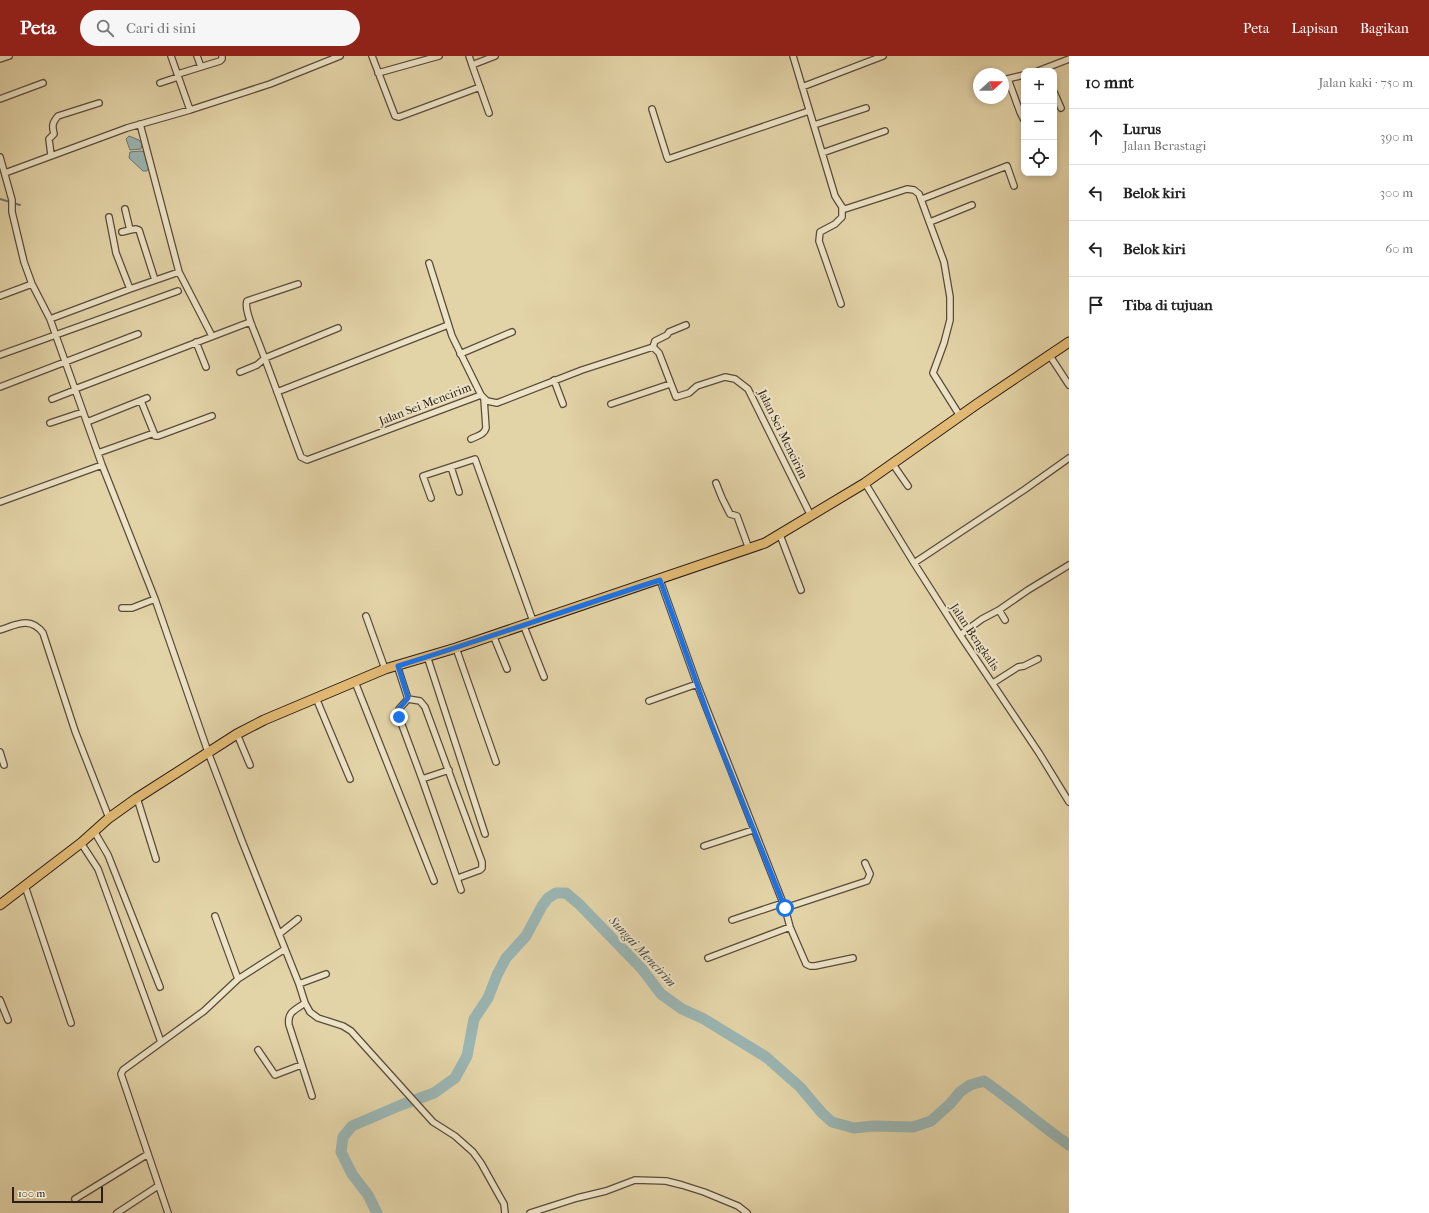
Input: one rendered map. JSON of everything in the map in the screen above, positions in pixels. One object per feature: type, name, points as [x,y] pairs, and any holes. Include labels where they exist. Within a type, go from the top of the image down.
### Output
[{"type":"main road","points":[[0,905],[81,844],[109,818],[137,798],[237,734],[264,720],[385,669],[456,648],[523,624],[660,580],[765,543],[865,483],[1069,342]]},
{"type":"street","points":[[0,59],[9,56]]},
{"type":"street","points":[[171,56],[190,110]]},
{"type":"street","points":[[197,56],[201,67]]},
{"type":"street","points":[[160,83],[220,61],[222,56]]},
{"type":"street","points":[[5,173],[51,155],[140,124],[190,110],[270,84],[340,56]]},
{"type":"street","points":[[372,56],[395,116],[399,117],[480,87]]},
{"type":"street","points":[[378,73],[439,56]]},
{"type":"street","points":[[469,56],[489,113]]},
{"type":"street","points":[[472,65],[495,56]]},
{"type":"street","points":[[793,56],[835,196],[842,207],[842,217],[835,224],[820,232],[819,241],[842,304]]},
{"type":"street","points":[[802,87],[882,56]]},
{"type":"street","points":[[1050,68],[1069,59]]},
{"type":"street","points":[[1009,78],[1021,75]]},
{"type":"street","points":[[0,99],[43,83]]},
{"type":"street","points":[[1009,86],[1021,114]]},
{"type":"street","points":[[1057,99],[1061,108]]},
{"type":"street","points":[[51,155],[49,139],[54,134],[52,125],[53,121],[58,116],[99,103]]},
{"type":"street","points":[[814,125],[866,108]]},
{"type":"street","points":[[652,109],[666,157],[668,159],[809,111]]},
{"type":"street","points":[[140,124],[180,272],[212,336]]},
{"type":"street","points":[[822,153],[885,131]]},
{"type":"street","points":[[0,157],[12,200],[12,212],[19,247],[32,284],[50,319],[102,465],[155,600],[208,752],[299,984],[305,1003],[314,1016],[343,1026],[351,1031],[433,1122],[455,1136],[473,1152],[484,1168],[504,1204],[505,1213]]},
{"type":"street","points":[[922,199],[1007,166],[1014,186]]},
{"type":"street","points":[[842,207],[845,209],[907,189],[914,190],[922,199],[944,262],[950,298],[950,320],[944,343],[933,372],[960,416]]},
{"type":"street","points":[[930,222],[972,205]]},
{"type":"street","points":[[125,210],[130,230]]},
{"type":"street","points":[[109,217],[116,254],[130,289]]},
{"type":"street","points":[[122,232],[136,229],[138,230],[155,280]]},
{"type":"street","points":[[428,263],[448,325],[460,354],[482,397],[486,428],[482,434],[471,439]]},
{"type":"street","points":[[50,319],[180,272]]},
{"type":"street","points":[[0,296],[32,284]]},
{"type":"street","name":"Jalan Sei Mencirim","points":[[298,284],[247,301],[246,305],[250,322],[265,358],[301,457],[307,460],[482,397],[487,401],[497,402],[554,380],[654,347],[659,353],[676,397],[689,393],[697,386],[727,377],[737,380],[748,389],[811,516]]},
{"type":"street","points":[[0,355],[178,291]]},
{"type":"street","points":[[52,399],[250,322]]},
{"type":"street","points":[[277,392],[448,325]]},
{"type":"street","points":[[654,347],[655,341],[667,335],[669,332],[686,325]]},
{"type":"street","points":[[240,372],[257,365],[265,358],[338,328]]},
{"type":"street","points":[[460,354],[512,332]]},
{"type":"street","points":[[0,388],[138,334]]},
{"type":"street","points":[[196,342],[206,367]]},
{"type":"street","points":[[1050,356],[1069,385]]},
{"type":"street","points":[[554,380],[563,404]]},
{"type":"street","points":[[611,404],[670,384]]},
{"type":"street","points":[[87,422],[144,400],[154,434]]},
{"type":"street","points":[[50,423],[83,412]]},
{"type":"street","points":[[98,454],[154,434],[155,436],[158,436],[212,416]]},
{"type":"street","points":[[914,563],[1024,490],[1069,458]]},
{"type":"street","points":[[432,498],[423,476],[475,459],[533,621]]},
{"type":"street","points":[[892,463],[908,486]]},
{"type":"street","points":[[0,502],[102,465]]},
{"type":"street","points":[[451,467],[459,492]]},
{"type":"street","points":[[716,483],[730,514],[737,516],[749,549]]},
{"type":"street","name":"Jalan Bengkalis","points":[[865,483],[960,635],[1039,753],[1069,802]]},
{"type":"street","points":[[780,534],[801,590]]},
{"type":"street","points":[[960,635],[982,619],[999,610],[1069,565]]},
{"type":"street","points":[[660,580],[697,684],[784,906],[790,928],[806,964],[808,966],[816,966],[853,958]]},
{"type":"street","points":[[122,608],[132,608],[155,600]]},
{"type":"street","points":[[999,610],[1005,620]]},
{"type":"street","points":[[366,616],[385,669]]},
{"type":"street","points":[[0,630],[27,623],[33,624],[39,628],[45,640],[75,731],[109,818]]},
{"type":"street","points":[[523,624],[544,677]]},
{"type":"street","points":[[493,635],[507,669]]},
{"type":"street","points":[[456,648],[496,762]]},
{"type":"street","points":[[427,656],[484,834]]},
{"type":"street","points":[[993,684],[1018,666],[1024,666],[1038,659]]},
{"type":"street","points":[[398,666],[408,698]]},
{"type":"street","points":[[355,682],[434,881]]},
{"type":"street","points":[[649,701],[697,684]]},
{"type":"street","points":[[316,698],[350,779]]},
{"type":"street","points":[[408,698],[420,701],[425,707],[483,866],[480,870],[458,878]]},
{"type":"street","points":[[408,698],[399,709],[399,717],[458,878],[461,890]]},
{"type":"street","points":[[237,734],[250,765]]},
{"type":"street","points":[[0,752],[4,765]]},
{"type":"street","points":[[422,779],[449,770]]},
{"type":"street","points":[[137,798],[156,859]]},
{"type":"street","points":[[704,846],[753,830]]},
{"type":"street","points":[[94,831],[108,855],[160,987]]},
{"type":"street","points":[[81,844],[98,869],[161,1042]]},
{"type":"street","points":[[732,920],[867,881],[870,874],[865,863]]},
{"type":"street","points":[[25,886],[71,1023]]},
{"type":"street","points":[[215,916],[238,979]]},
{"type":"street","points":[[279,934],[298,919]]},
{"type":"street","points":[[708,958],[790,928]]},
{"type":"street","points":[[168,1213],[121,1074],[123,1070],[204,1011],[238,979],[285,949]]},
{"type":"street","points":[[299,984],[326,974]]},
{"type":"street","points":[[0,1000],[8,1020]]},
{"type":"street","points":[[305,1003],[292,1012],[288,1019],[301,1065],[312,1096]]},
{"type":"street","points":[[258,1050],[274,1075],[301,1065]]},
{"type":"street","points":[[75,1199],[148,1154]]},
{"type":"street","points":[[530,1213],[635,1180],[666,1181],[682,1185],[738,1206],[747,1213]]},
{"type":"street","points":[[117,1213],[158,1186]]},
{"type":"water","points":[[129,136],[139,140],[142,144],[141,149],[130,150],[126,139]]},
{"type":"water","points":[[130,152],[144,152],[150,167],[147,171],[143,171],[129,158]]},
{"type":"waterway","points":[[0,199],[20,205]]},
{"type":"waterway","name":"Sungai Mencirim","points":[[377,1213],[368,1195],[352,1174],[341,1152],[343,1137],[352,1126],[434,1093],[455,1078],[467,1056],[474,1019],[488,998],[497,975],[506,958],[526,936],[548,898],[556,893],[566,893],[579,904],[642,969],[661,994],[682,1009],[704,1019],[766,1057],[800,1087],[822,1113],[832,1122],[854,1128],[874,1126],[913,1127],[931,1121],[950,1104],[960,1092],[970,1085],[984,1081],[1069,1145]]},
{"type":"route","points":[[399,717],[398,712],[400,706],[408,698],[398,666],[660,580],[712,726],[785,908]]}]
